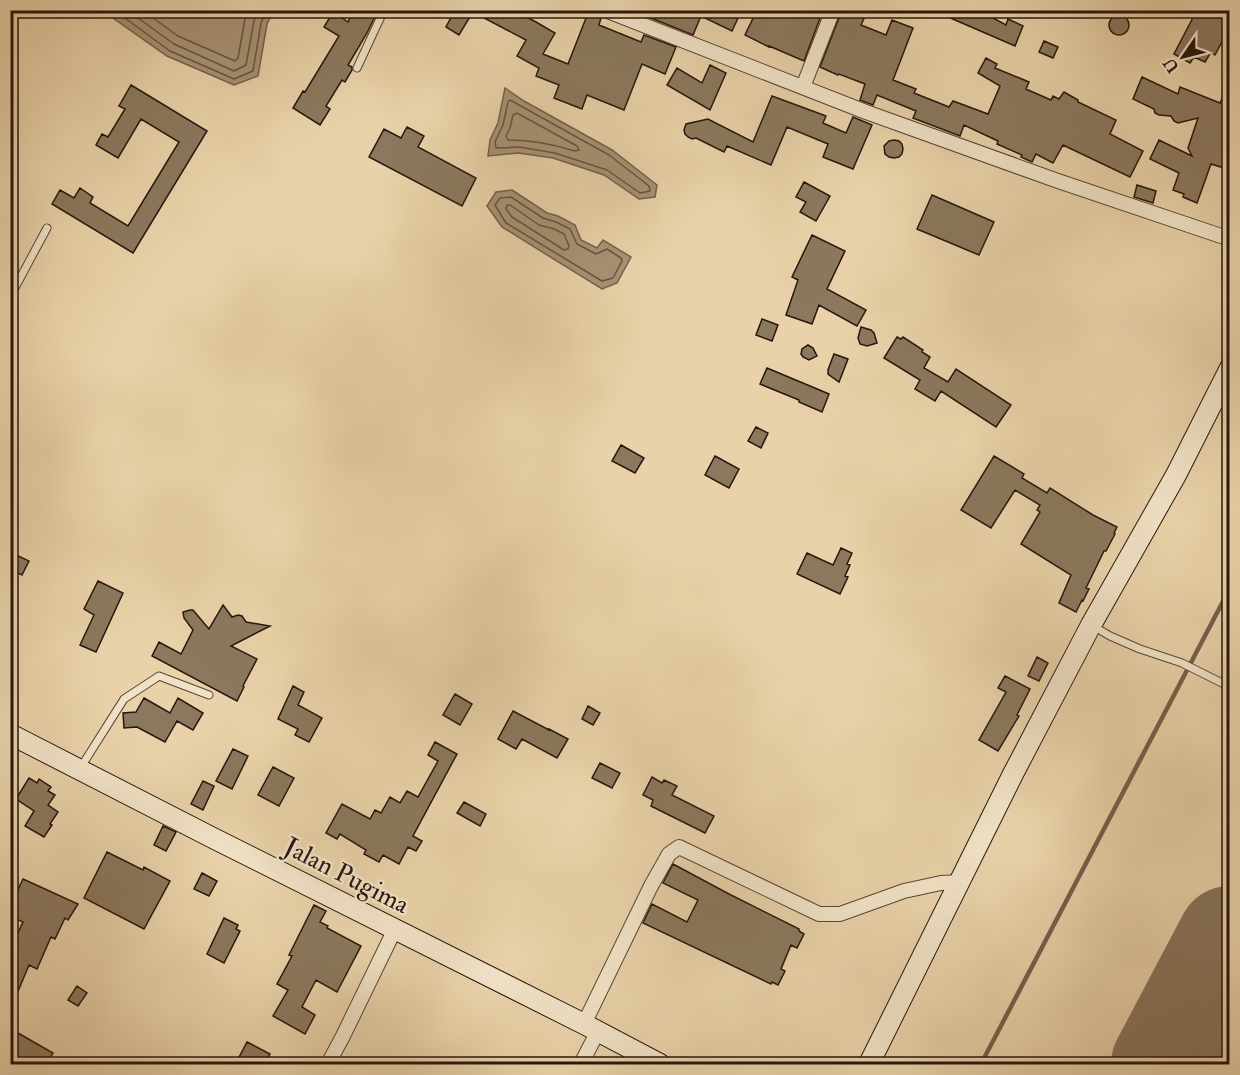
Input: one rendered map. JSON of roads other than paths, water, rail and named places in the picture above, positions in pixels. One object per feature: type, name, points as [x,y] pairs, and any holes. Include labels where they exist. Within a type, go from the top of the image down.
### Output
[{"type":"main road","points":[[869,1065],[1018,764],[1090,625],[1176,475],[1230,368]]},
{"type":"main road","name":"Jalan Pugima","points":[[10,734],[660,1065]]},
{"type":"street","points":[[605,10],[866,112],[1058,181],[1230,239]]},
{"type":"street","points":[[803,87],[833,10]]},
{"type":"street","points":[[581,1065],[591,1028],[651,886],[669,854],[679,847],[819,914],[840,914],[904,891],[941,883],[960,882]]},
{"type":"street","points":[[328,1065],[395,929]]},
{"type":"lane","points":[[357,68],[384,10]]},
{"type":"lane","points":[[10,297],[47,228]]},
{"type":"lane","points":[[1090,625],[1140,649],[1182,663],[1230,687]]},
{"type":"lane","points":[[80,770],[124,699],[159,676],[208,695]]},
{"type":"water","points":[[103,11],[274,11],[267,24],[258,76],[234,85],[167,56]]},
{"type":"water","points":[[505,88],[612,150],[657,185],[655,197],[639,199],[604,175],[553,158],[518,153],[488,156],[490,140],[498,123]]},
{"type":"water","points":[[512,190],[547,213],[575,225],[581,240],[597,248],[603,240],[631,257],[617,283],[602,289],[502,227],[487,206],[496,192]]},
{"type":"waterway","points":[[981,1064],[1230,588]]}]
